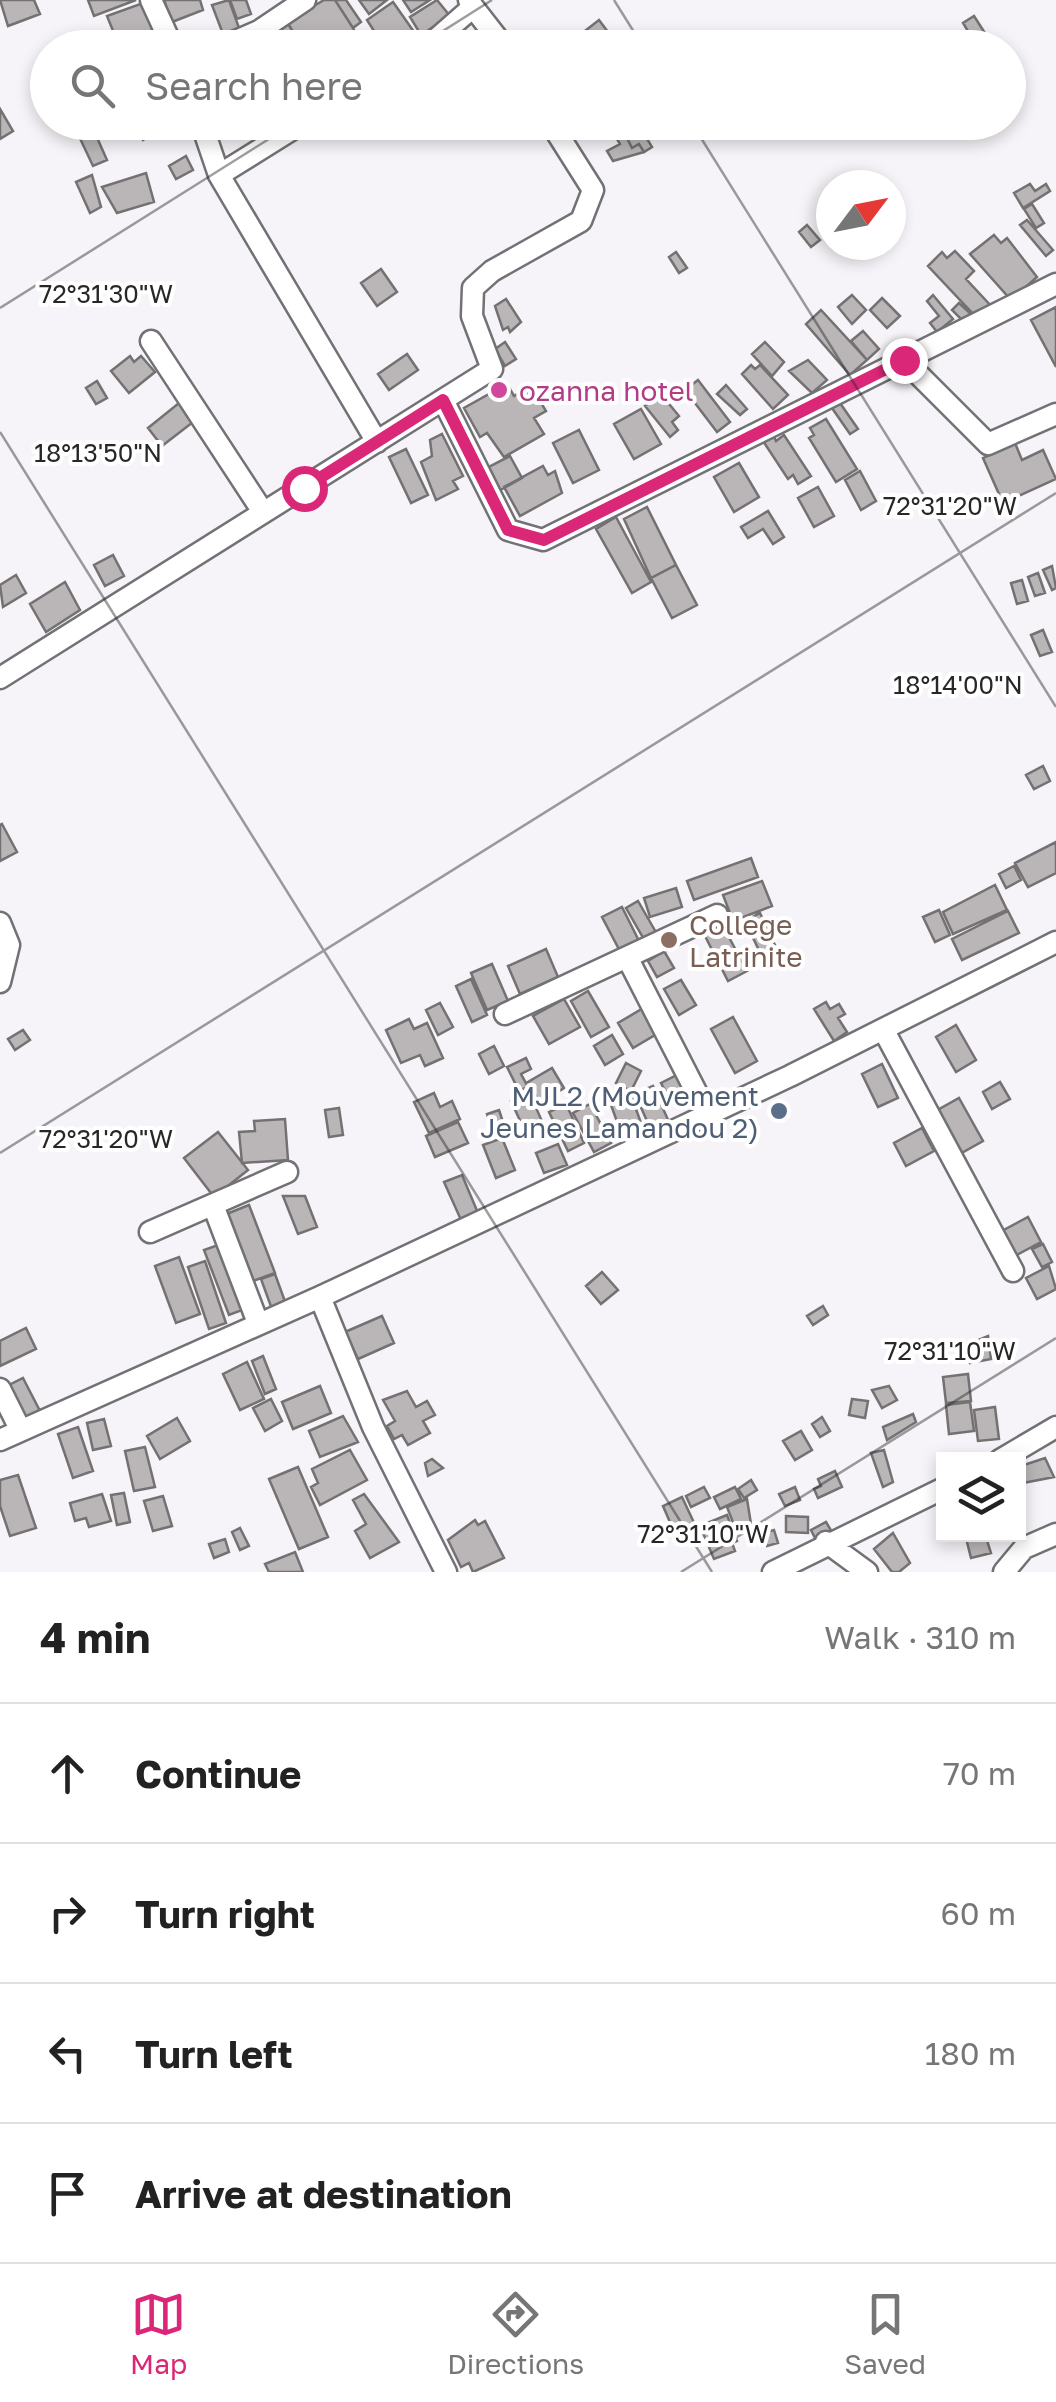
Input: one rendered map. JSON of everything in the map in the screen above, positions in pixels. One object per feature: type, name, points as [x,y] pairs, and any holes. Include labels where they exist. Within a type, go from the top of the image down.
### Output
[{"type":"street","points":[[151,0],[165,30]]},
{"type":"street","points":[[260,30],[305,0]]},
{"type":"street","points":[[444,30],[471,4],[490,30]]},
{"type":"street","points":[[207,140],[219,175],[378,442]]},
{"type":"street","points":[[219,175],[275,140]]},
{"type":"street","points":[[0,678],[492,369],[472,316],[473,288],[492,271],[581,221],[593,190],[561,140]]},
{"type":"street","points":[[443,400],[508,530],[544,540],[1056,284]]},
{"type":"street","points":[[151,341],[264,512]]},
{"type":"street","points":[[904,360],[988,444],[1056,414]]},
{"type":"street","points":[[505,1014],[628,960],[717,915]]},
{"type":"street","points":[[0,923],[9,946],[0,982]]},
{"type":"street","points":[[0,1440],[258,1322],[320,1298],[708,1114],[1056,942]]},
{"type":"street","points":[[628,960],[708,1114]]},
{"type":"street","points":[[883,1029],[1013,1271]]},
{"type":"street","points":[[150,1232],[287,1172]]},
{"type":"street","points":[[213,1205],[258,1322]]},
{"type":"street","points":[[320,1298],[374,1428],[446,1572]]},
{"type":"street","points":[[0,1388],[20,1429]]},
{"type":"street","points":[[1014,1452],[1056,1427]]},
{"type":"street","points":[[773,1572],[826,1542],[936,1492]]},
{"type":"street","points":[[1004,1572],[1024,1548],[1056,1534]]},
{"type":"street","points":[[826,1542],[867,1572]]},
{"type":"building","points":[[0,0],[34,0],[40,14],[8,26]]},
{"type":"building","points":[[88,0],[136,0],[94,16]]},
{"type":"building","points":[[164,0],[200,0],[203,10],[172,22]]},
{"type":"building","points":[[229,0],[239,28],[221,30],[212,5]]},
{"type":"building","points":[[230,0],[246,0],[251,14],[237,19]]},
{"type":"building","points":[[324,0],[335,0],[354,30],[292,30],[287,22]]},
{"type":"building","points":[[335,0],[346,0],[361,22],[353,28]]},
{"type":"building","points":[[359,0],[387,0],[369,14]]},
{"type":"building","points":[[403,0],[430,0],[411,12]]},
{"type":"building","points":[[437,0],[450,16],[429,30],[418,30],[410,17]]},
{"type":"building","points":[[393,2],[413,30],[373,30],[367,20]]},
{"type":"building","points":[[143,3],[152,30],[113,30],[107,16]]},
{"type":"building","points":[[974,16],[983,30],[967,30],[963,23]]},
{"type":"building","points":[[599,20],[606,30],[586,30]]},
{"type":"building","points":[[0,109],[13,131],[0,139]]},
{"type":"building","points":[[81,140],[98,140],[107,160],[93,166]]},
{"type":"building","points":[[618,140],[628,140],[632,148],[639,144],[644,152],[613,161],[607,151],[620,144]]},
{"type":"building","points":[[628,140],[648,140],[652,147],[644,152],[639,144],[632,148]]},
{"type":"building","points":[[186,156],[193,170],[176,179],[169,166]]},
{"type":"building","points":[[146,173],[154,202],[117,213],[102,187]]},
{"type":"building","points":[[92,175],[101,207],[90,213],[76,182]]},
{"type":"building","points":[[1030,184],[1035,191],[1046,184],[1050,191],[1023,208],[1014,193]]},
{"type":"building","points":[[1032,204],[1044,223],[1036,228],[1024,209]]},
{"type":"building","points":[[1027,220],[1053,250],[1046,256],[1020,225]]},
{"type":"building","points":[[807,225],[816,235],[816,243],[811,247],[799,232]]},
{"type":"building","points":[[994,235],[1001,243],[1007,238],[1037,277],[1011,300],[970,254]]},
{"type":"building","points":[[955,251],[974,271],[966,279],[993,308],[978,319],[928,266],[942,252],[947,258]]},
{"type":"building","points":[[676,252],[687,268],[679,273],[669,257]]},
{"type":"building","points":[[381,269],[397,292],[377,306],[361,283]]},
{"type":"building","points":[[852,295],[866,310],[852,324],[838,307]]},
{"type":"building","points":[[933,295],[953,319],[937,332],[930,323],[939,316],[927,301]]},
{"type":"building","points":[[882,298],[900,316],[887,328],[870,310]]},
{"type":"building","points":[[506,299],[521,322],[510,332],[508,327],[503,330],[495,306]]},
{"type":"building","points":[[959,303],[972,315],[965,323],[952,310]]},
{"type":"building","points":[[1056,307],[1056,367],[1031,320]]},
{"type":"building","points":[[821,310],[867,360],[850,375],[806,324]]},
{"type":"building","points":[[863,331],[879,349],[867,360],[851,341]]},
{"type":"building","points":[[505,342],[516,359],[505,366],[495,349]]},
{"type":"building","points":[[765,342],[784,362],[772,376],[752,354]]},
{"type":"building","points":[[407,354],[418,370],[389,390],[378,374]]},
{"type":"building","points":[[130,356],[134,362],[141,356],[155,372],[129,393],[111,371]]},
{"type":"building","points":[[808,360],[827,380],[812,393],[789,371]]},
{"type":"building","points":[[751,365],[755,369],[760,365],[788,395],[773,409],[742,374]]},
{"type":"building","points":[[698,380],[730,422],[717,432],[685,390]]},
{"type":"building","points":[[97,381],[107,398],[96,404],[86,388]]},
{"type":"building","points":[[507,384],[514,396],[531,386],[546,411],[534,418],[544,434],[504,457],[487,433],[480,437],[464,408]]},
{"type":"building","points":[[726,385],[747,409],[740,415],[717,394]]},
{"type":"building","points":[[660,393],[679,416],[672,422],[678,430],[670,437],[645,406]]},
{"type":"building","points":[[179,403],[193,422],[162,446],[148,428]]},
{"type":"building","points":[[840,403],[858,429],[850,434],[832,408]]},
{"type":"building","points":[[641,409],[661,444],[634,459],[614,424]]},
{"type":"building","points":[[826,419],[857,469],[836,482],[809,438],[814,435],[810,428]]},
{"type":"building","points":[[579,430],[599,470],[573,483],[553,443]]},
{"type":"building","points":[[442,434],[463,476],[453,481],[458,489],[436,500],[421,462],[432,456],[430,440]]},
{"type":"building","points":[[773,435],[776,441],[784,435],[811,476],[798,484],[793,475],[788,479],[763,441]]},
{"type":"building","points":[[1015,443],[1022,460],[1043,450],[1056,479],[1003,503],[983,458]]},
{"type":"building","points":[[406,449],[428,495],[411,503],[389,457]]},
{"type":"building","points":[[510,456],[522,478],[493,494],[481,471]]},
{"type":"building","points":[[739,463],[759,497],[734,512],[714,477]]},
{"type":"building","points":[[543,466],[548,475],[555,471],[562,493],[520,516],[504,487]]},
{"type":"building","points":[[860,471],[876,501],[861,510],[845,480]]},
{"type":"building","points":[[818,487],[834,516],[814,527],[798,498]]},
{"type":"building","points":[[647,507],[676,565],[651,578],[624,519]]},
{"type":"building","points":[[768,511],[784,537],[773,544],[763,529],[748,538],[741,527]]},
{"type":"building","points":[[616,517],[651,582],[632,593],[596,529]]},
{"type":"building","points":[[113,555],[124,576],[105,586],[94,565]]},
{"type":"building","points":[[676,565],[697,605],[672,618],[651,578]]},
{"type":"building","points":[[1052,566],[1056,588],[1052,590],[1043,570]]},
{"type":"building","points":[[1038,573],[1045,593],[1035,596],[1028,577]]},
{"type":"building","points":[[16,575],[26,593],[3,607],[0,585]]},
{"type":"building","points":[[1022,580],[1028,601],[1017,604],[1011,583]]},
{"type":"building","points":[[65,582],[80,610],[46,632],[30,604]]},
{"type":"building","points":[[1043,630],[1052,652],[1040,656],[1031,635]]},
{"type":"building","points":[[1043,766],[1050,781],[1034,789],[1026,775]]},
{"type":"building","points":[[0,825],[17,852],[0,861]]},
{"type":"building","points":[[1056,842],[1056,873],[1028,887],[1015,863]]},
{"type":"building","points":[[751,858],[758,877],[694,900],[687,881]]},
{"type":"building","points":[[1014,866],[1021,880],[1006,888],[999,874]]},
{"type":"building","points":[[762,881],[772,906],[733,921],[723,895]]},
{"type":"building","points":[[995,885],[1007,910],[953,934],[943,912]]},
{"type":"building","points":[[676,888],[682,907],[650,917],[644,898]]},
{"type":"building","points":[[638,901],[661,941],[649,948],[626,908]]},
{"type":"building","points":[[622,907],[640,943],[621,953],[602,917]]},
{"type":"building","points":[[939,910],[950,935],[935,942],[923,917]]},
{"type":"building","points":[[1008,911],[1019,933],[962,960],[952,939]]},
{"type":"building","points":[[760,913],[780,956],[765,963],[745,921]]},
{"type":"building","points":[[723,926],[747,971],[728,981],[705,936]]},
{"type":"building","points":[[546,949],[558,977],[520,994],[508,966]]},
{"type":"building","points":[[664,951],[674,968],[657,977],[648,961]]},
{"type":"building","points":[[492,964],[508,1001],[487,1010],[471,973]]},
{"type":"building","points":[[471,979],[487,1015],[472,1022],[456,986]]},
{"type":"building","points":[[681,980],[696,1005],[679,1015],[664,989]]},
{"type":"building","points":[[588,991],[609,1027],[591,1037],[571,1001]]},
{"type":"building","points":[[564,999],[580,1027],[549,1044],[533,1016]]},
{"type":"building","points":[[826,1002],[830,1009],[839,1004],[845,1014],[838,1018],[847,1032],[834,1041],[814,1009]]},
{"type":"building","points":[[440,1003],[453,1027],[438,1035],[426,1010]]},
{"type":"building","points":[[645,1007],[660,1032],[633,1048],[618,1023]]},
{"type":"building","points":[[733,1017],[757,1061],[735,1073],[711,1029]]},
{"type":"building","points":[[409,1019],[414,1029],[427,1023],[443,1058],[425,1066],[420,1055],[401,1063],[386,1030]]},
{"type":"building","points":[[956,1025],[976,1060],[956,1072],[936,1037]]},
{"type":"building","points":[[23,1030],[30,1040],[15,1050],[8,1039]]},
{"type":"building","points":[[612,1035],[623,1054],[605,1065],[594,1046]]},
{"type":"building","points":[[494,1046],[504,1066],[489,1074],[479,1054]]},
{"type":"building","points":[[526,1058],[531,1069],[521,1074],[528,1087],[519,1091],[507,1067]]},
{"type":"building","points":[[626,1063],[641,1071],[631,1091],[616,1083]]},
{"type":"building","points":[[882,1064],[898,1098],[878,1107],[862,1074]]},
{"type":"building","points":[[552,1068],[564,1088],[540,1103],[528,1082]]},
{"type":"building","points":[[679,1074],[686,1087],[668,1096],[661,1083]]},
{"type":"building","points":[[1000,1082],[1010,1099],[992,1109],[983,1092]]},
{"type":"building","points":[[653,1086],[669,1122],[651,1130],[635,1094]]},
{"type":"building","points":[[529,1092],[541,1119],[523,1127],[511,1101]]},
{"type":"building","points":[[434,1093],[440,1107],[452,1101],[460,1119],[429,1133],[414,1102]]},
{"type":"building","points":[[632,1098],[645,1134],[624,1141],[611,1105]]},
{"type":"building","points":[[959,1098],[983,1141],[958,1155],[934,1112]]},
{"type":"building","points":[[566,1104],[584,1143],[568,1151],[549,1112]]},
{"type":"building","points":[[590,1104],[611,1143],[594,1152],[573,1113]]},
{"type":"building","points":[[339,1108],[343,1135],[329,1137],[325,1110]]},
{"type":"building","points":[[499,1110],[504,1125],[492,1129],[487,1114]]},
{"type":"building","points":[[285,1119],[288,1160],[242,1163],[239,1132],[255,1131],[254,1121]]},
{"type":"building","points":[[458,1122],[468,1143],[435,1157],[426,1136]]},
{"type":"building","points":[[922,1128],[934,1151],[906,1166],[894,1143]]},
{"type":"building","points":[[218,1132],[248,1170],[214,1197],[184,1158]]},
{"type":"building","points":[[502,1138],[515,1170],[496,1178],[483,1145]]},
{"type":"building","points":[[558,1144],[567,1165],[544,1173],[536,1153]]},
{"type":"building","points":[[462,1175],[478,1213],[461,1220],[444,1182]]},
{"type":"building","points":[[283,1196],[305,1196],[317,1227],[298,1234]]},
{"type":"building","points":[[249,1205],[275,1273],[250,1282],[224,1215]]},
{"type":"building","points":[[1028,1217],[1041,1242],[1011,1258],[998,1233]]},
{"type":"building","points":[[1043,1244],[1052,1262],[1042,1267],[1032,1249]]},
{"type":"building","points":[[218,1245],[242,1310],[229,1315],[204,1250]]},
{"type":"building","points":[[179,1257],[200,1314],[176,1323],[155,1266]]},
{"type":"building","points":[[205,1261],[226,1323],[209,1329],[188,1267]]},
{"type":"building","points":[[1049,1266],[1056,1289],[1037,1299],[1026,1278]]},
{"type":"building","points":[[602,1272],[618,1290],[601,1304],[586,1286]]},
{"type":"building","points":[[275,1274],[287,1307],[273,1312],[261,1279]]},
{"type":"building","points":[[823,1306],[828,1315],[813,1325],[807,1316]]},
{"type":"building","points":[[382,1316],[394,1343],[358,1359],[345,1332]]},
{"type":"building","points":[[26,1328],[36,1349],[0,1366],[0,1341]]},
{"type":"building","points":[[988,1336],[991,1359],[970,1363],[966,1345]]},
{"type":"building","points":[[263,1356],[276,1389],[265,1394],[252,1361]]},
{"type":"building","points":[[247,1362],[264,1399],[240,1410],[223,1374]]},
{"type":"building","points":[[968,1374],[971,1401],[946,1403],[943,1377]]},
{"type":"building","points":[[23,1378],[41,1413],[27,1420],[9,1385]]},
{"type":"building","points":[[320,1386],[331,1413],[293,1429],[282,1402]]},
{"type":"building","points":[[889,1386],[897,1400],[882,1408],[872,1390]]},
{"type":"building","points":[[407,1391],[416,1407],[427,1401],[435,1415],[423,1421],[430,1433],[408,1445],[402,1435],[394,1439],[387,1426],[395,1421],[383,1400]]},
{"type":"building","points":[[271,1399],[282,1421],[265,1431],[253,1408]]},
{"type":"building","points":[[852,1399],[868,1401],[865,1418],[849,1415]]},
{"type":"building","points":[[970,1402],[974,1431],[949,1434],[946,1405]]},
{"type":"building","points":[[995,1407],[999,1439],[978,1441],[974,1410]]},
{"type":"building","points":[[913,1414],[916,1422],[887,1440],[883,1427]]},
{"type":"building","points":[[343,1416],[358,1442],[320,1457],[309,1431]]},
{"type":"building","points":[[822,1417],[830,1431],[820,1437],[812,1424]]},
{"type":"building","points":[[177,1418],[190,1441],[160,1459],[147,1436]]},
{"type":"building","points":[[104,1419],[111,1446],[93,1450],[87,1423]]},
{"type":"building","points":[[78,1427],[93,1471],[73,1478],[58,1434]]},
{"type":"building","points":[[801,1431],[812,1450],[795,1460],[783,1441]]},
{"type":"building","points":[[145,1447],[155,1487],[134,1491],[125,1451]]},
{"type":"building","points":[[350,1450],[367,1480],[320,1505],[311,1487],[318,1483],[312,1469]]},
{"type":"building","points":[[884,1450],[893,1482],[883,1487],[871,1453]]},
{"type":"building","points":[[1045,1458],[1054,1477],[1026,1482],[1026,1464]]},
{"type":"building","points":[[432,1459],[443,1468],[428,1476],[425,1463]]},
{"type":"building","points":[[298,1467],[328,1537],[299,1549],[269,1479]]},
{"type":"building","points":[[835,1471],[842,1487],[818,1498],[814,1489],[821,1486],[818,1479]]},
{"type":"building","points":[[18,1475],[36,1528],[10,1536],[0,1506],[0,1480]]},
{"type":"building","points":[[751,1480],[757,1490],[744,1498],[738,1489]]},
{"type":"building","points":[[704,1487],[710,1498],[691,1507],[686,1496]]},
{"type":"building","points":[[735,1487],[741,1499],[720,1509],[714,1497]]},
{"type":"building","points":[[795,1487],[800,1500],[785,1506],[779,1494]]},
{"type":"building","points":[[124,1493],[130,1522],[117,1525],[111,1495]]},
{"type":"building","points":[[102,1494],[111,1521],[89,1527],[86,1518],[75,1521],[70,1503]]},
{"type":"building","points":[[364,1494],[399,1542],[370,1558],[355,1531],[366,1524],[353,1500]]},
{"type":"building","points":[[163,1496],[172,1526],[153,1531],[144,1501]]},
{"type":"building","points":[[682,1497],[696,1527],[676,1536],[663,1506]]},
{"type":"building","points":[[747,1499],[751,1524],[736,1530],[727,1507]]},
{"type":"building","points":[[727,1515],[737,1541],[732,1543],[735,1551],[714,1559],[700,1526]]},
{"type":"building","points":[[786,1516],[808,1517],[808,1533],[786,1532]]},
{"type":"building","points":[[475,1520],[478,1525],[485,1521],[504,1558],[473,1572],[469,1563],[461,1567],[448,1540]]},
{"type":"building","points":[[826,1522],[835,1537],[819,1546],[811,1530]]},
{"type":"building","points":[[240,1528],[249,1546],[240,1550],[232,1532]]},
{"type":"building","points":[[774,1530],[778,1543],[767,1546],[763,1533]]},
{"type":"building","points":[[893,1533],[910,1563],[899,1572],[892,1572],[874,1549]]},
{"type":"building","points":[[225,1539],[229,1552],[214,1558],[209,1544]]},
{"type":"building","points":[[967,1542],[988,1542],[991,1553],[971,1558]]},
{"type":"building","points":[[295,1552],[303,1572],[269,1572],[265,1564]]},
{"type":"place","name":"ozanna hotel","points":[[499,390]]},
{"type":"place","name":"College Latrinite","points":[[669,940]]},
{"type":"place","name":"MJL2 (Mouvement Jeunes Lamandou 2)","points":[[779,1111]]},
{"type":"route","points":[[304,488],[443,400],[508,530],[544,540],[904,360]]}]
